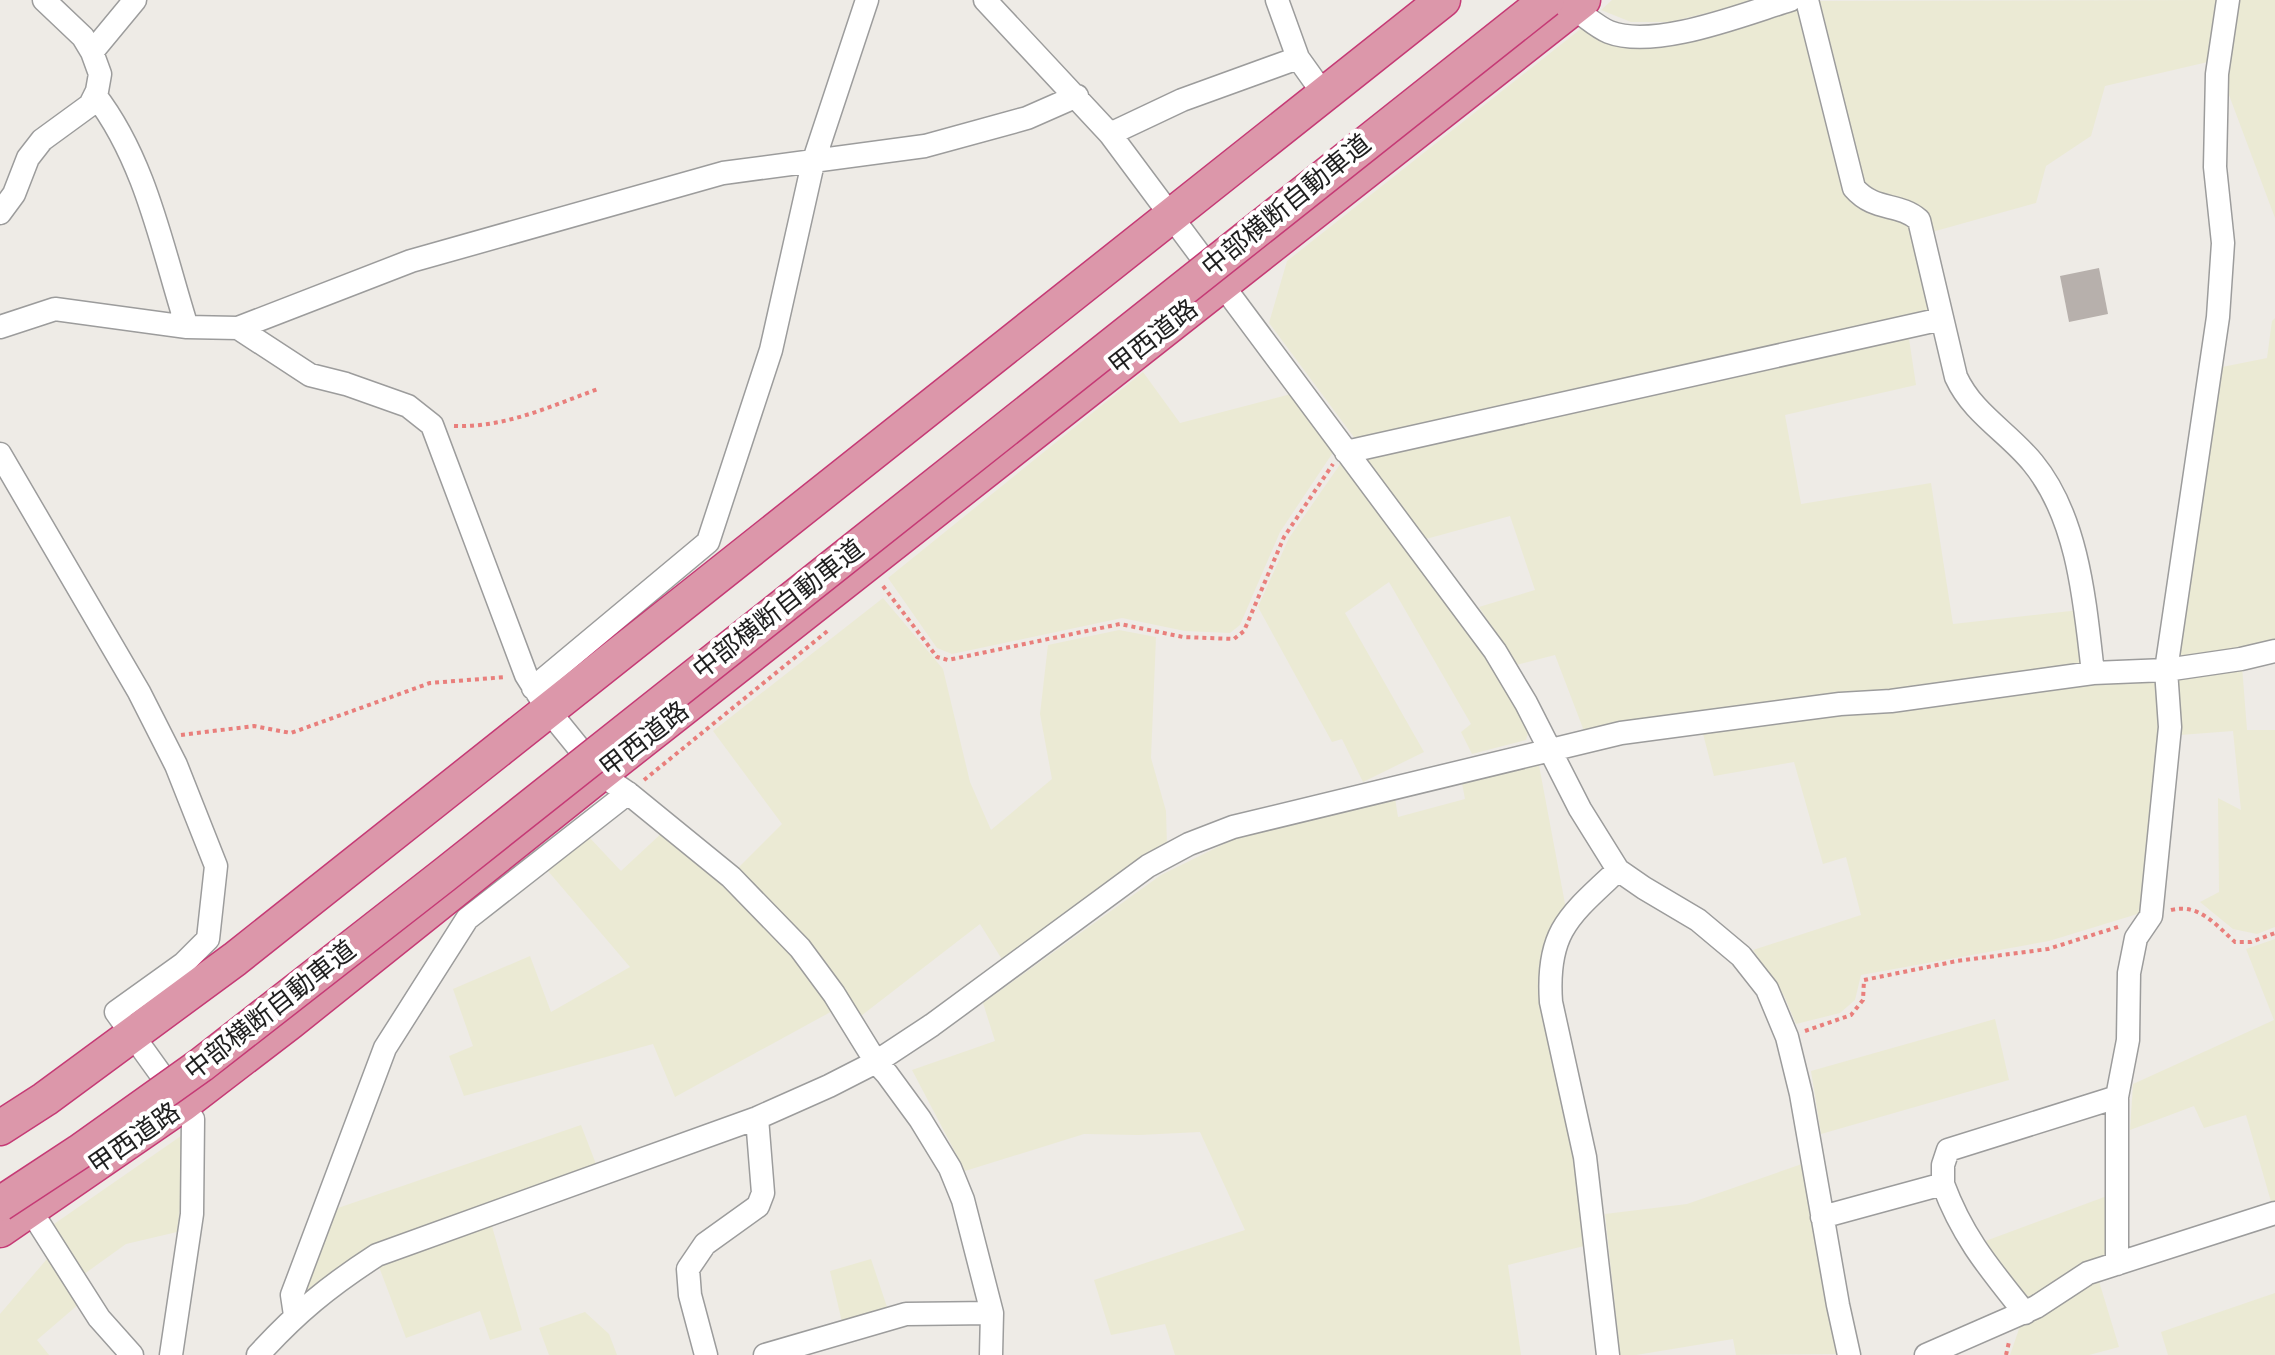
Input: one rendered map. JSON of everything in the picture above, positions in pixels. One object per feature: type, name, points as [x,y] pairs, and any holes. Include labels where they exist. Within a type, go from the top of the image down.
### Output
[{"type":"highway","points":[[0,1128],[45,1099],[235,959],[536,691],[1172,216],[1443,0]]},
{"type":"highway","name":"中部横断自動車道","points":[[0,1186],[74,1138],[208,1040],[1522,0]]},
{"type":"highway","name":"中部横断自動車道","points":[[16,1207],[79,1152],[213,1055],[1568,3]]},
{"type":"highway","name":"甲西道路","points":[[0,1230],[16,1207],[183,1104],[303,1012],[1568,3]]},
{"type":"street","points":[[0,213],[14,194],[28,158],[42,140],[90,105],[100,74],[83,37],[44,0]]},
{"type":"street","points":[[92,52],[135,0]]},
{"type":"street","points":[[536,691],[708,542],[771,350],[813,163],[867,0]]},
{"type":"street","points":[[985,0],[1110,134],[1495,651],[1550,748],[1580,809],[1618,870],[1698,920],[1741,956],[1767,989],[1787,1037],[1801,1094],[1849,1355]]},
{"type":"street","points":[[1277,0],[1298,58],[1323,93]]},
{"type":"street","points":[[1568,3],[1608,31],[1634,37],[1665,35],[1790,0]]},
{"type":"street","points":[[1807,0],[1854,188],[1865,200],[1909,211],[1919,220],[1956,377],[1964,396],[1980,414],[2014,441],[2034,464],[2054,496],[2082,577],[2093,673]]},
{"type":"street","points":[[2117,1264],[2117,1097],[2128,1040],[2129,973],[2136,938],[2151,916],[2170,727],[2166,670],[2218,317],[2223,243],[2215,167],[2217,74],[2228,0]]},
{"type":"street","points":[[1110,134],[1182,100],[1298,58]]},
{"type":"street","points":[[95,95],[115,121],[132,155],[187,327]]},
{"type":"street","points":[[0,327],[55,309],[187,327],[238,328],[411,261],[723,173],[925,146],[1027,118],[1077,96]]},
{"type":"street","points":[[1346,452],[1942,319]]},
{"type":"street","points":[[238,328],[310,375],[408,406],[432,425],[536,691],[600,774],[731,877],[800,948],[834,994],[876,1062],[920,1119],[950,1168],[973,1237],[992,1313],[991,1355]]},
{"type":"street","points":[[0,454],[139,692],[176,765],[216,866],[208,939],[183,964],[116,1012],[193,1119],[193,1185],[171,1355]]},
{"type":"street","points":[[258,1355],[295,1315],[377,1255],[757,1118],[876,1062],[932,1025],[1148,866],[1189,844],[1233,827],[1621,733],[2093,673],[2166,670],[2275,651]]},
{"type":"street","points":[[295,1315],[292,1295],[385,1048],[458,932],[467,919],[628,793]]},
{"type":"street","points":[[1608,1355],[1585,1157],[1551,1002],[1549,976],[1552,951],[1560,930],[1618,870]]},
{"type":"street","points":[[2025,1313],[1973,1248],[1956,1218],[1943,1184],[1943,1165],[1948,1150],[2117,1097]]},
{"type":"street","points":[[706,1355],[690,1295],[688,1269],[705,1244],[758,1206],[763,1193],[757,1118]]},
{"type":"street","points":[[1822,1217],[1943,1184]]},
{"type":"street","points":[[16,1207],[99,1318],[132,1355]]},
{"type":"street","points":[[1926,1355],[2025,1313],[2088,1273],[2275,1213]]},
{"type":"street","points":[[765,1355],[796,1351],[906,1314],[992,1313]]},
{"type":"path","points":[[432,425],[476,427],[509,421],[598,389]]},
{"type":"path","points":[[872,595],[884,586],[937,657],[948,660],[1120,624],[1183,637],[1234,639],[1244,631],[1284,537],[1335,461],[1346,452]]},
{"type":"path","points":[[628,793],[835,625]]},
{"type":"path","points":[[163,739],[254,726],[291,733],[430,683],[536,691]]},
{"type":"path","points":[[1787,1037],[1851,1015],[1863,1000],[1864,980],[1957,961],[2048,949],[2181,908],[2204,913],[2235,942],[2251,942],[2275,933]]},
{"type":"green space","points":[[1612,0],[1760,0],[1670,22],[1631,22],[1601,10]]},
{"type":"green space","points":[[2221,0],[2212,61],[2105,86],[2091,136],[2046,166],[2036,203],[1932,232],[1859,184],[1817,1]]},
{"type":"green space","points":[[2235,0],[2275,0],[2275,218],[2223,79]]},
{"type":"green space","points":[[1802,4],[1843,176],[1908,221],[1917,233],[1934,312],[1356,440],[1269,323],[1287,261],[1583,27],[1615,40]]},
{"type":"green space","points":[[2275,318],[2275,645],[2172,660],[2217,368],[2267,358]]},
{"type":"green space","points":[[1908,332],[1916,385],[1785,415],[1801,504],[1931,483],[1953,624],[2080,610],[2087,668],[1584,731],[1555,655],[1516,665],[1479,607],[1535,590],[1510,516],[1426,539],[1363,456]]},
{"type":"green space","points":[[1143,372],[1180,423],[1291,394],[1334,451],[1280,532],[1240,625],[1230,633],[1185,631],[1122,618],[952,654],[937,648],[888,578]]},
{"type":"green space","points":[[1343,460],[1501,675],[1529,730],[1526,740],[1472,754],[1461,732],[1471,724],[1389,582],[1345,613],[1424,752],[1363,782],[1342,739],[1332,742],[1258,607],[1289,538]]},
{"type":"green space","points":[[883,598],[943,669],[970,782],[991,830],[1052,779],[1040,714],[1048,645],[1119,630],[1156,637],[1151,758],[1166,811],[1167,846],[1003,961],[980,924],[857,1019],[735,871],[782,824],[713,731]]},
{"type":"green space","points":[[2242,666],[2247,730],[2275,730],[2275,927],[2257,934],[2233,929],[2200,902],[2219,892],[2218,798],[2241,810],[2233,731],[2180,735],[2174,676]]},
{"type":"green space","points":[[2160,677],[2163,723],[2144,912],[2049,941],[1861,975],[1855,1000],[1840,1013],[1796,1024],[1784,996],[1753,950],[1861,915],[1846,857],[1823,864],[1794,762],[1714,776],[1702,730],[1897,709],[2087,682]]},
{"type":"green space","points":[[1538,760],[1566,909],[1549,939],[1588,1245],[1508,1265],[1521,1355],[1175,1355],[1165,1324],[1111,1335],[1094,1280],[1245,1230],[1200,1132],[1084,1134],[965,1171],[912,1070],[995,1041],[983,1003],[1161,875],[1240,836],[1395,798],[1398,817],[1465,799],[1461,778]]},
{"type":"green space","points":[[664,831],[727,882],[792,951],[836,1009],[675,1097],[653,1044],[464,1096],[449,1056],[473,1046],[453,989],[530,956],[551,1012],[630,967],[548,871],[589,837],[621,871]]},
{"type":"green space","points":[[2275,939],[2275,1204],[2272,1205],[2246,1115],[2204,1128],[2194,1106],[2130,1130],[2133,1084],[2274,1020],[2246,949]]},
{"type":"green space","points":[[1995,1019],[2009,1080],[1821,1134],[1811,1071]]},
{"type":"green space","points":[[581,1125],[596,1164],[378,1242],[301,1297],[332,1210]]},
{"type":"green space","points":[[181,1136],[187,1152],[177,1232],[126,1244],[80,1277],[54,1224]]},
{"type":"green space","points":[[1802,1164],[1838,1354],[1736,1355],[1733,1339],[1620,1355],[1605,1214],[1687,1204]]},
{"type":"green space","points":[[2107,1196],[2112,1259],[2025,1304],[1980,1243]]},
{"type":"green space","points":[[491,1223],[522,1330],[490,1340],[480,1311],[406,1338],[379,1267]]},
{"type":"green space","points":[[52,1253],[80,1303],[37,1340],[49,1355],[0,1355],[0,1314]]},
{"type":"green space","points":[[871,1259],[888,1310],[842,1322],[830,1271]]},
{"type":"green space","points":[[2098,1278],[2119,1347],[2089,1355],[2010,1355],[2020,1326]]},
{"type":"green space","points":[[2275,1293],[2275,1355],[2168,1355],[2161,1332]]},
{"type":"green space","points":[[585,1312],[609,1334],[617,1355],[549,1355],[539,1328]]},
{"type":"building","points":[[2099,268],[2108,314],[2069,322],[2060,276]]}]
